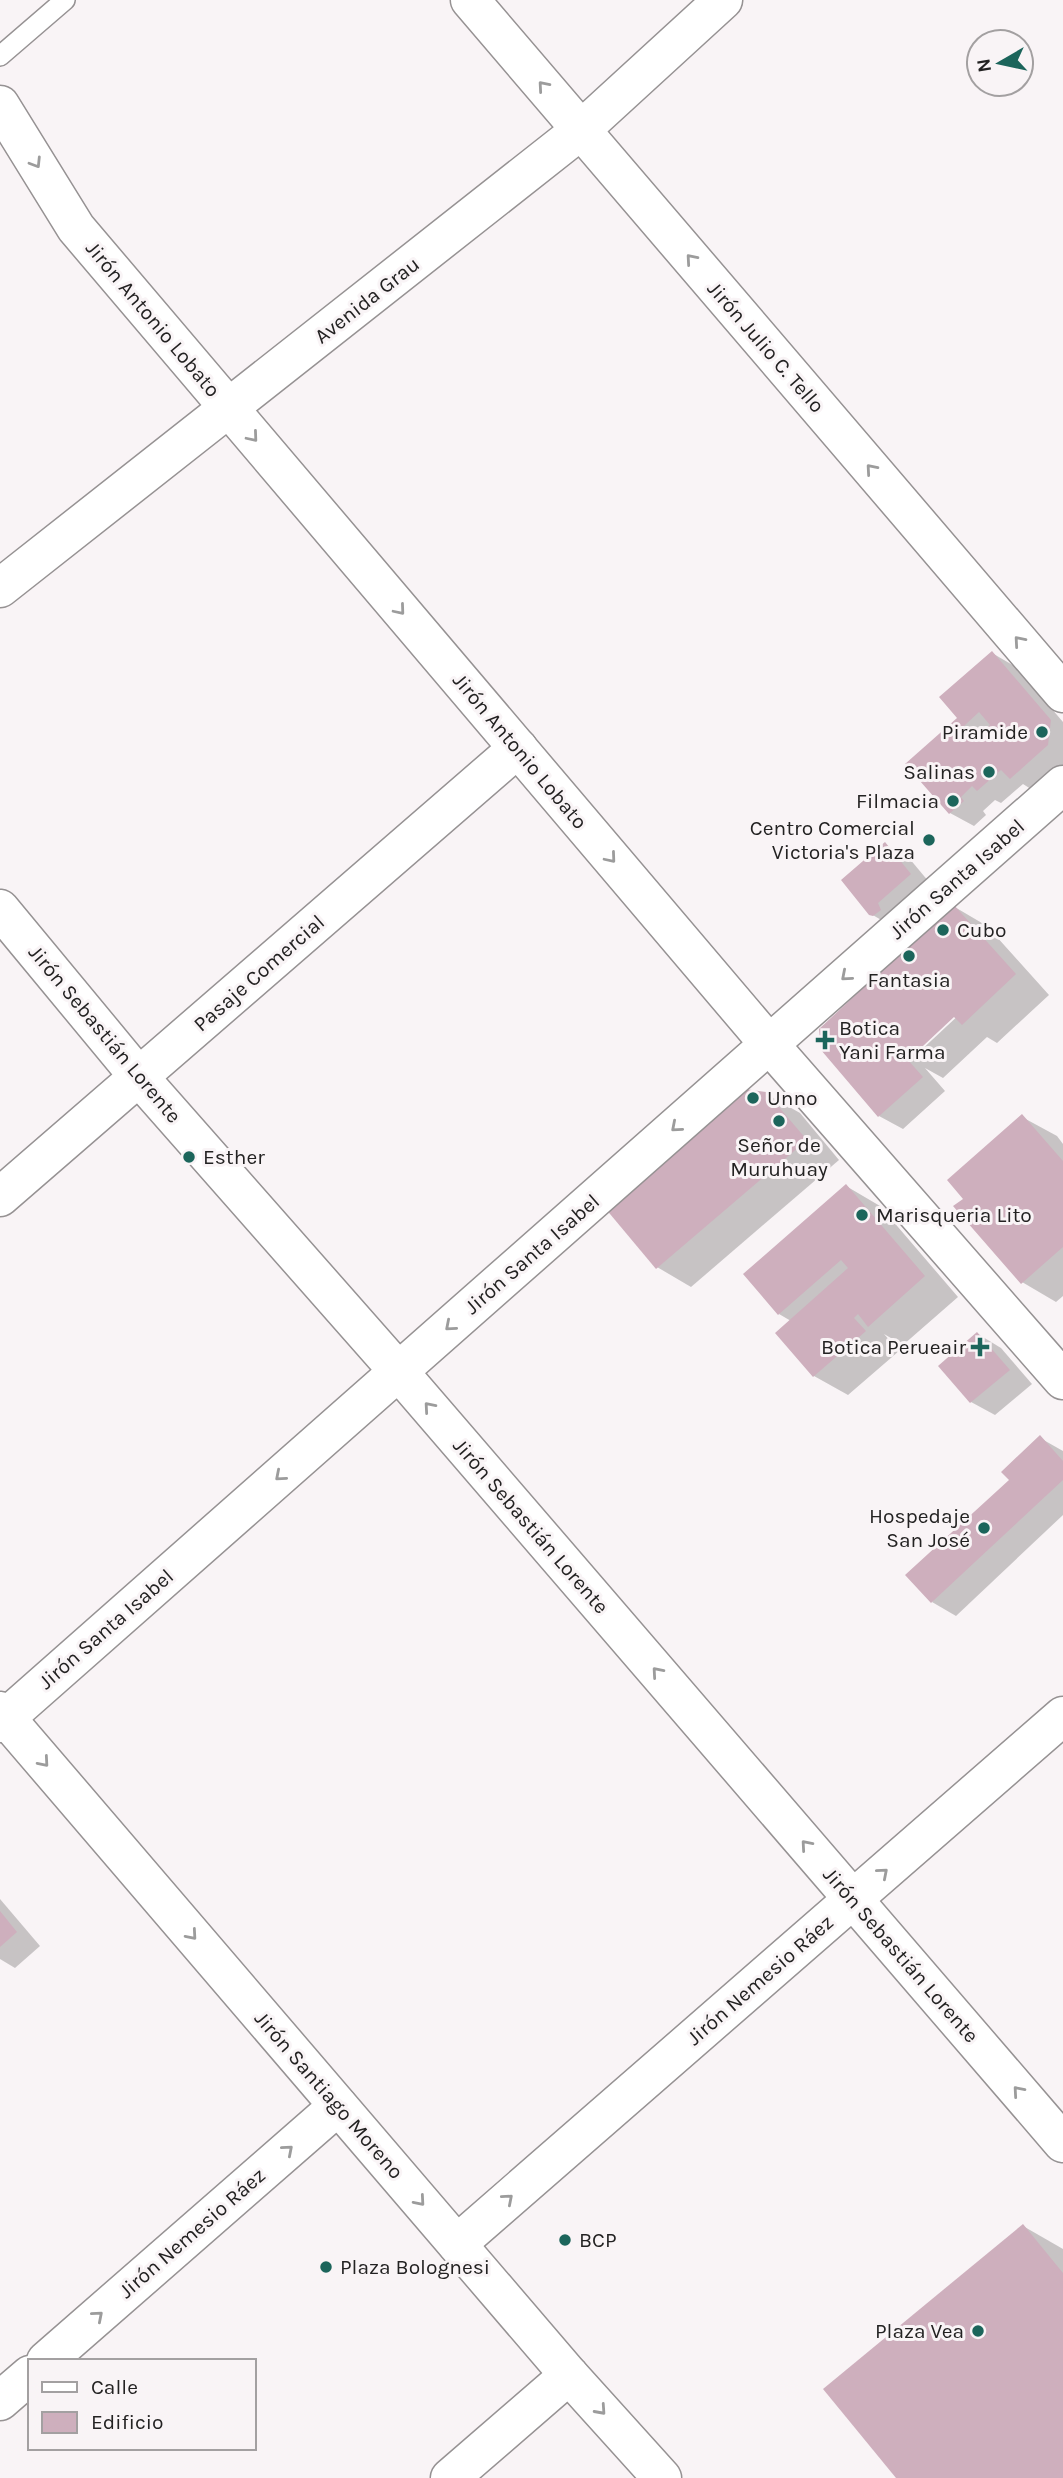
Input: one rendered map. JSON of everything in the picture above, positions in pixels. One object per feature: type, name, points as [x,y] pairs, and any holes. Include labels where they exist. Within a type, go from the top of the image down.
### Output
[{"type":"street","name":"Jirón Julio C. Tello","points":[[470,0],[1063,693]]},
{"type":"street","name":"Avenida Grau","points":[[0,588],[581,131],[723,0]]},
{"type":"street","name":"Jirón Antonio Lobato","points":[[0,105],[76,228],[769,1044],[1063,1380]]},
{"type":"street","name":"Pasaje Comercial","points":[[0,1197],[518,748]]},
{"type":"street","name":"Jirón Santa Isabel","points":[[2,1717],[399,1372],[1063,785]]},
{"type":"street","name":"Jirón Sebastián Lorente","points":[[0,909],[139,1077],[399,1372],[1063,2143]]},
{"type":"street","name":"Jirón Nemesio Ráez","points":[[457,2244],[1063,1716]]},
{"type":"street","name":"Jirón Santiago Moreno","points":[[2,1717],[569,2375],[662,2478]]},
{"type":"street","name":"Jirón Nemesio Ráez","points":[[48,2359],[338,2106]]},
{"type":"street","points":[[450,2478],[569,2375]]},
{"type":"street","points":[[0,2401],[28,2377]]},
{"type":"lane","points":[[0,56],[65,0]]},
{"type":"building","points":[[992,651],[1051,720],[1048,745],[1010,779],[1001,770],[977,791],[972,786],[961,797],[964,801],[949,814],[905,764],[957,718],[939,697]],"holes":[[[979,712],[990,725],[975,738],[964,726]]]},
{"type":"building","points":[[885,842],[911,874],[878,903],[881,910],[873,916],[869,915],[841,880]]},
{"type":"building","points":[[953,904],[1016,974],[962,1025],[954,1017],[908,1060],[923,1077],[878,1117],[821,1050],[819,1029]]},
{"type":"building","points":[[745,1089],[766,1092],[807,1140],[656,1269],[605,1208]]},
{"type":"building","points":[[1022,1114],[1063,1161],[1063,1247],[1021,1284],[953,1206],[963,1199],[947,1180]]},
{"type":"building","points":[[846,1184],[925,1276],[868,1327],[858,1314],[854,1318],[866,1331],[813,1377],[775,1333],[848,1268],[841,1260],[778,1315],[743,1274]]},
{"type":"building","points":[[977,1332],[1010,1370],[970,1403],[938,1366]]},
{"type":"building","name":"Hospedaje San José","points":[[1040,1435],[1063,1461],[1063,1480],[931,1603],[905,1575],[1009,1480],[1001,1472]]},
{"type":"building","points":[[0,1911],[17,1932],[0,1947]]},
{"type":"building","name":"Plaza Vea","points":[[1023,2224],[1063,2273],[1063,2478],[896,2478],[823,2389]]},
{"type":"place","name":"Piramide","points":[[1042,732]]},
{"type":"place","name":"Salinas","points":[[989,772]]},
{"type":"place","name":"Filmacia","points":[[953,801]]},
{"type":"place","name":"Centro Comercial Victoria's Plaza","points":[[929,840]]},
{"type":"place","name":"Cubo","points":[[943,930]]},
{"type":"place","name":"Fantasia","points":[[909,956]]},
{"type":"place","name":"Botica Yani Farma","points":[[825,1040]]},
{"type":"place","name":"Unno","points":[[753,1098]]},
{"type":"place","name":"Señor de Muruhuay","points":[[779,1121]]},
{"type":"place","name":"Esther","points":[[189,1157]]},
{"type":"place","name":"Marisqueria Lito","points":[[862,1215]]},
{"type":"place","name":"Botica Perueair","points":[[980,1347]]},
{"type":"place","name":"Hospedaje San José","points":[[984,1528]]},
{"type":"place","name":"BCP","points":[[565,2240]]},
{"type":"place","name":"Plaza Bolognesi","points":[[326,2267]]},
{"type":"place","name":"Plaza Vea","points":[[978,2331]]}]
